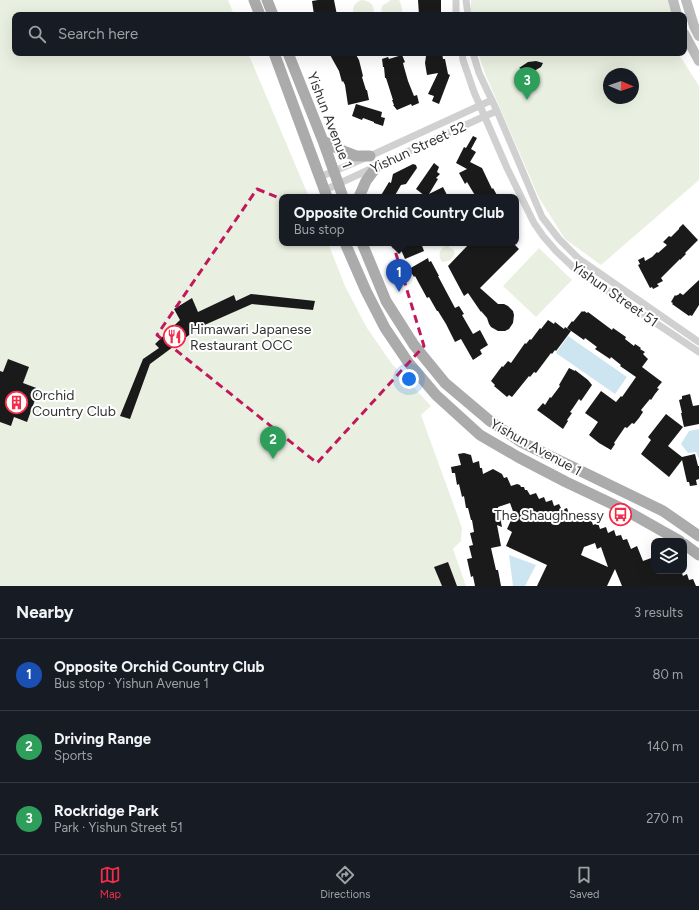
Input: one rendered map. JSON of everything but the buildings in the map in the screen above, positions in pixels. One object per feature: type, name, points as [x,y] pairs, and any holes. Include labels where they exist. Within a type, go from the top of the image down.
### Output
[{"type":"main road","points":[[254,0],[259,12]]},
{"type":"main road","points":[[267,0],[272,12]]},
{"type":"main road","points":[[673,0],[676,12]]},
{"type":"main road","points":[[686,0],[694,26],[699,36]]},
{"type":"main road","points":[[687,39],[699,61]]},
{"type":"main road","name":"Yishun Avenue 1","points":[[275,56],[326,194]]},
{"type":"main road","name":"Yishun Avenue 1","points":[[289,56],[323,141],[342,194]]},
{"type":"main road","points":[[323,141],[356,156],[370,156]]},
{"type":"main road","points":[[360,194],[366,181],[377,166]]},
{"type":"main road","name":"Yishun Avenue 1","points":[[346,246],[366,291],[385,328],[408,362],[436,395],[480,435],[518,457],[625,510],[675,538]]},
{"type":"main road","name":"Yishun Avenue 1","points":[[363,246],[386,301],[414,345],[445,383],[490,421],[521,442],[664,511],[699,536]]},
{"type":"main road","points":[[687,546],[699,555]]},
{"type":"street","points":[[456,0],[456,12]]},
{"type":"street","points":[[466,0],[468,12]]},
{"type":"street","name":"Yishun Street 51","points":[[462,56],[472,86],[507,168],[534,223],[543,236],[574,268],[699,352]]},
{"type":"street","name":"Yishun Street 51","points":[[475,56],[477,67],[542,217],[559,239],[579,259],[699,342]]},
{"type":"street","name":"Yishun Street 52","points":[[320,177],[370,156],[492,100]]},
{"type":"street","name":"Yishun Street 52","points":[[326,194],[338,184],[497,111]]},
{"type":"street","points":[[507,168],[518,161]]},
{"type":"street","points":[[674,335],[679,328]]},
{"type":"highlighted area","points":[[257,189],[393,244],[424,346],[317,463],[157,335]]},
{"type":"green space","points":[[0,0],[228,0],[233,12],[12,12],[12,56],[249,56],[308,194],[279,194],[279,246],[329,246],[345,286],[367,328],[392,364],[431,406],[421,415],[462,528],[461,541],[453,549],[466,586],[0,586]]},
{"type":"green space","points":[[361,0],[370,2],[373,6],[374,12],[353,12],[354,6]]},
{"type":"green space","points":[[391,0],[399,0],[402,12],[381,12],[382,6]]},
{"type":"green space","points":[[471,0],[673,0],[676,12],[471,12]]},
{"type":"green space","points":[[479,56],[680,56],[699,86],[699,180],[601,265],[565,239],[539,198],[486,76]]},
{"type":"green space","points":[[445,246],[449,246],[453,249],[455,253],[450,260],[442,262],[440,259],[440,252]]},
{"type":"green space","points":[[539,248],[572,280],[536,317],[503,286]]},
{"type":"water","points":[[568,336],[627,377],[615,394],[556,353]]},
{"type":"water","points":[[699,429],[699,459],[696,452],[688,453],[681,444],[689,431]]},
{"type":"water","points":[[509,555],[536,565],[525,586],[513,586]]},
{"type":"place","name":"Rockridge Park","points":[[527,100]]},
{"type":"place","name":"Opposite Orchid Country Club","points":[[399,292]]},
{"type":"place","name":"Himawari Japanese Restaurant OCC","points":[[174,337]]},
{"type":"place","name":"Orchid Country Club","points":[[17,403]]},
{"type":"place","name":"Driving Range","points":[[273,459]]},
{"type":"place","name":"The Shaughnessy","points":[[620,515]]}]
